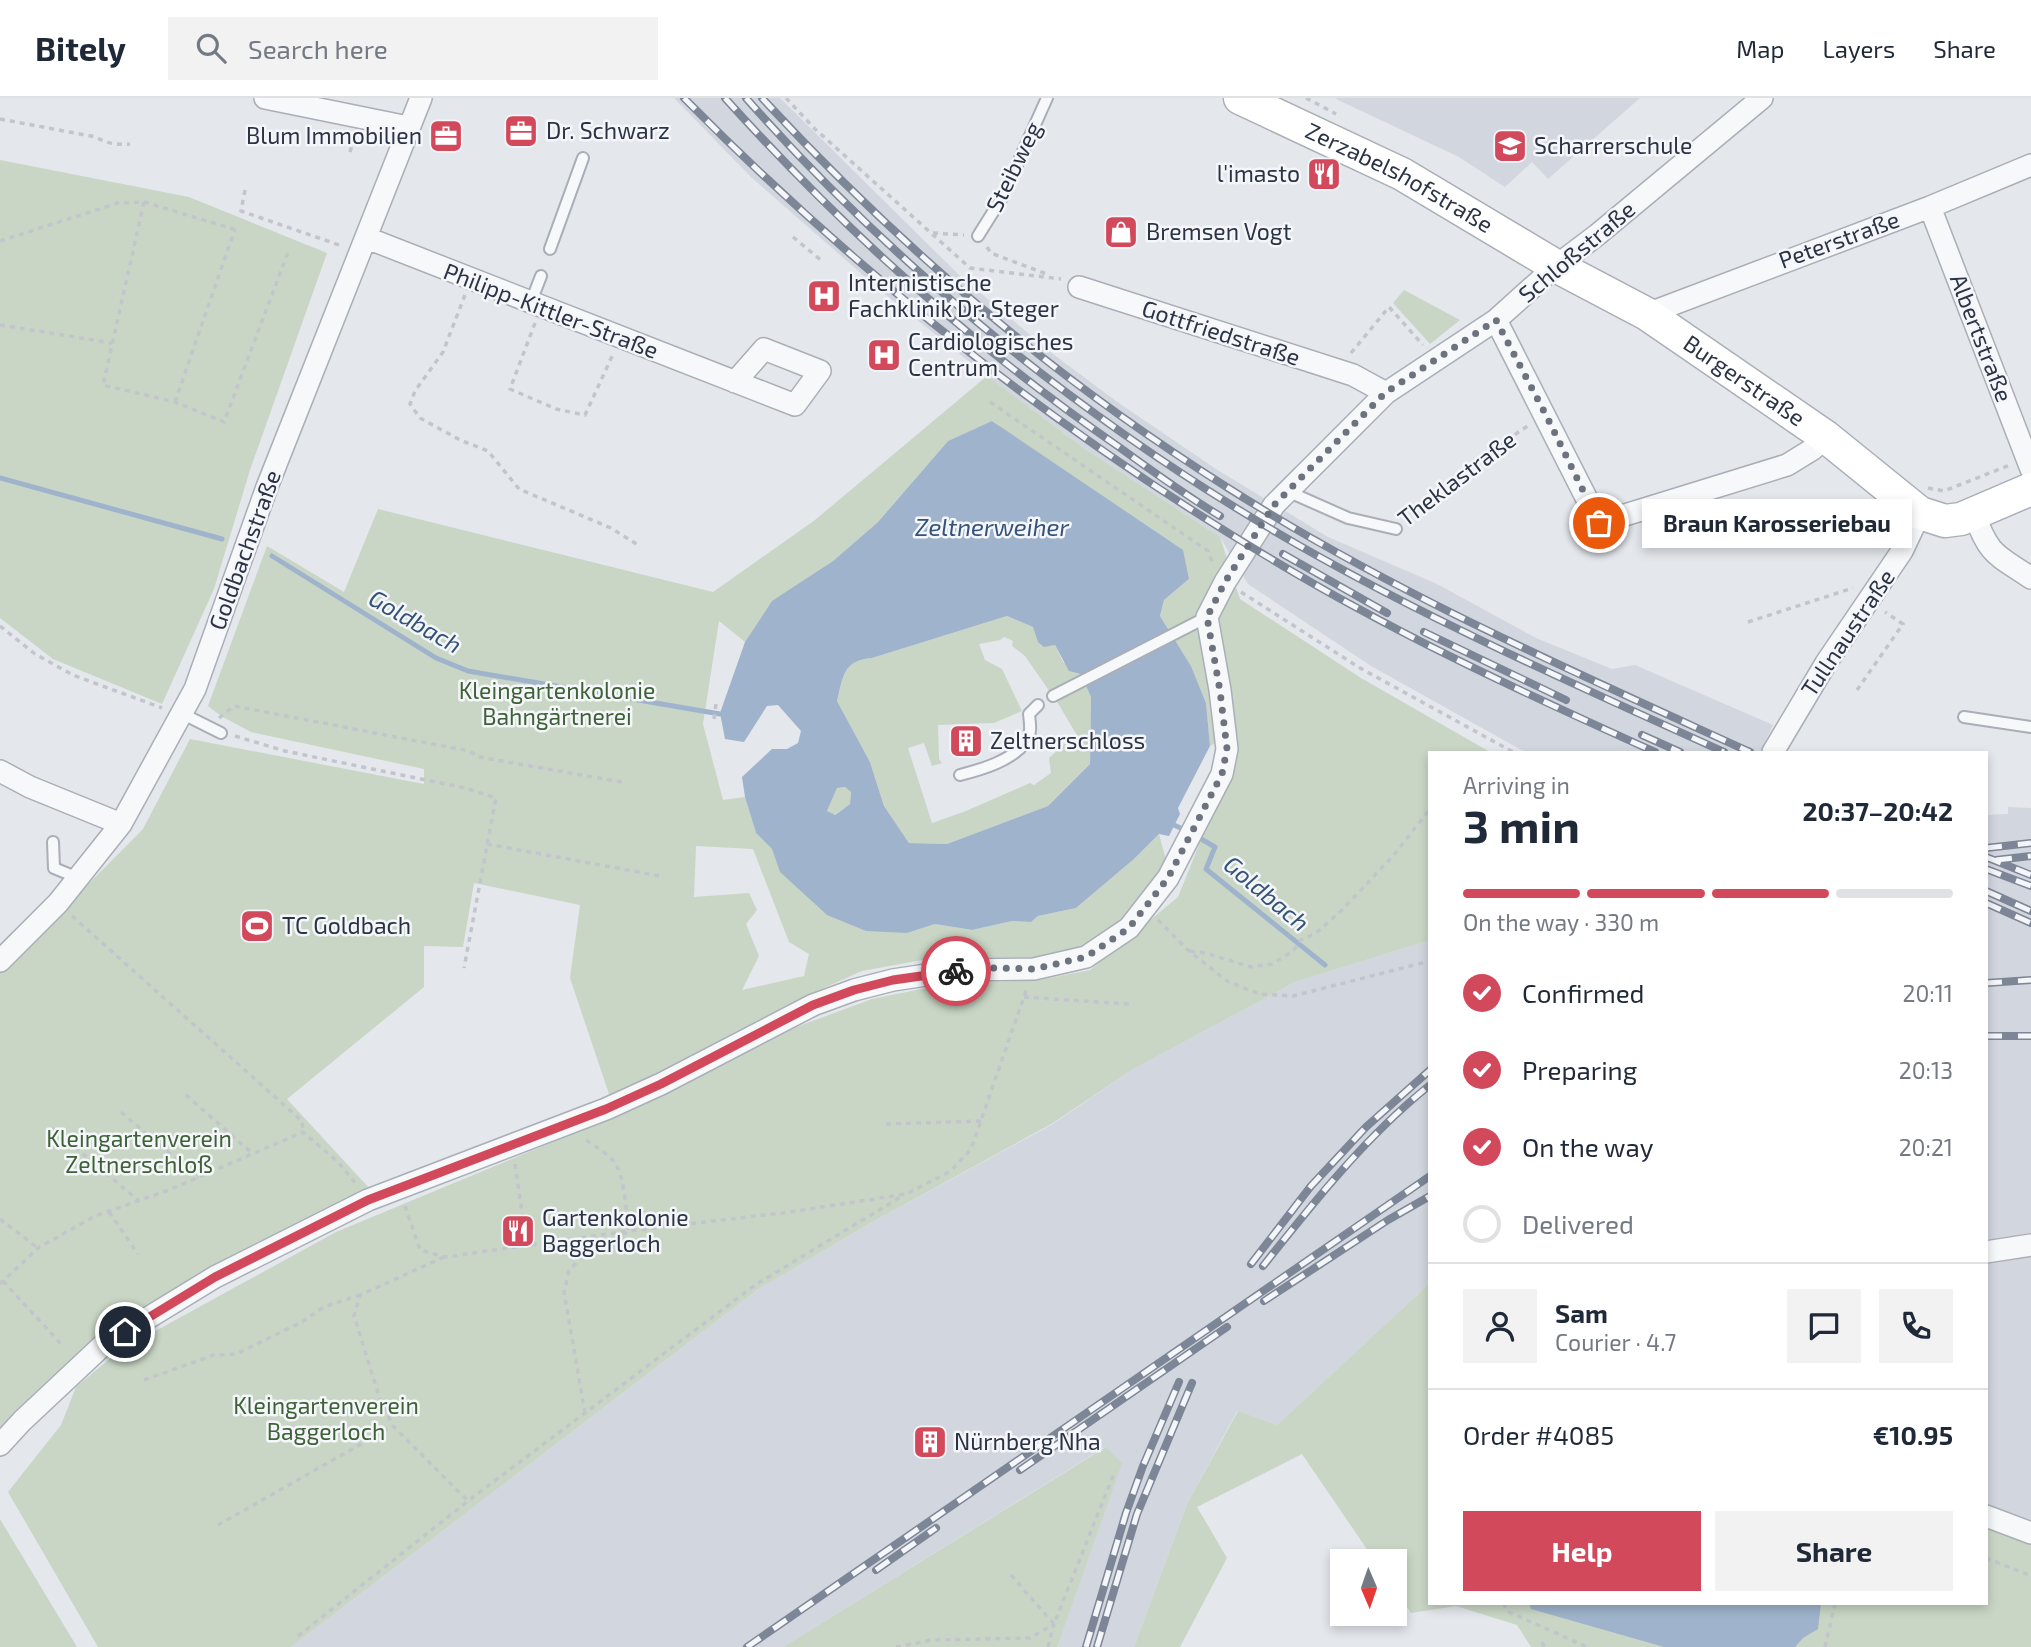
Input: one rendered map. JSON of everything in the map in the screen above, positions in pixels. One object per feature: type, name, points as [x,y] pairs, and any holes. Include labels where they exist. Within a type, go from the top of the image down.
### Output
[{"type":"street","points":[[265,98],[408,127]]},
{"type":"street","name":"Goldbachstraße","points":[[0,961],[58,903],[121,824],[195,689],[250,533],[421,98]]},
{"type":"street","name":"Zerzabelshofstraße","points":[[1240,98],[1273,104],[1402,174],[1556,266]]},
{"type":"street","name":"Schloßstraße","points":[[1207,617],[1225,582],[1274,505],[1385,393],[1496,320],[1556,266],[1762,98]]},
{"type":"street","name":"Peterstraße","points":[[1647,314],[2031,165]]},
{"type":"street","name":"Albertstraße","points":[[1930,206],[2029,463]]},
{"type":"street","name":"Philipp-Kittler-Straße","points":[[364,245],[536,304],[735,382]]},
{"type":"street","name":"Burgerstraße","points":[[1556,266],[1647,314],[1920,500]]},
{"type":"street","name":"Gottfriedstraße","points":[[1079,287],[1353,375],[1385,393]]},
{"type":"street","points":[[1496,320],[1599,523],[1787,465],[1802,457],[1826,437]]},
{"type":"street","points":[[1920,500],[1945,520],[1961,519],[2031,489]]},
{"type":"street","name":"Tullnaustraße","points":[[1774,751],[1863,594],[1902,551],[1920,500]]},
{"type":"street","points":[[1974,514],[1982,535],[1995,554],[2031,579]]},
{"type":"street","points":[[0,1445],[102,1346],[215,1277],[368,1200],[661,1084],[813,1005],[854,990],[893,980],[959,970],[1034,969],[1086,957],[1129,928],[1168,878],[1222,774],[1227,749],[1207,617]]},
{"type":"street","points":[[0,771],[30,788],[121,824]]},
{"type":"street","points":[[1988,1252],[2031,1245]]},
{"type":"street","points":[[1988,1517],[2031,1533]]},
{"type":"lane","name":"Steibweg","points":[[978,236],[1003,195],[1047,98]]},
{"type":"lane","points":[[550,249],[583,158]]},
{"type":"lane","points":[[536,304],[541,276]]},
{"type":"lane","name":"Theklastraße","points":[[1287,491],[1348,518],[1396,529]]},
{"type":"lane","points":[[1053,696],[1207,617]]},
{"type":"lane","points":[[960,775],[990,767],[1027,741],[1030,730],[1029,714],[1038,705]]},
{"type":"lane","points":[[181,713],[221,733]]},
{"type":"lane","points":[[1964,717],[2031,727]]},
{"type":"lane","points":[[53,842],[54,868],[78,878]]},
{"type":"path","points":[[786,98],[815,129],[970,268],[1055,277]]},
{"type":"path","points":[[0,119],[96,137],[103,142],[130,144]]},
{"type":"path","points":[[245,190],[241,211],[364,245]]},
{"type":"path","points":[[144,202],[103,385],[175,402],[224,422],[288,251]]},
{"type":"path","points":[[0,242],[118,203],[144,202],[238,230],[175,402]]},
{"type":"path","points":[[931,233],[978,236],[991,253],[1079,287]]},
{"type":"path","points":[[793,237],[822,261]]},
{"type":"path","points":[[470,280],[443,352],[415,391],[410,404],[420,418],[460,440],[488,451],[519,489],[611,528],[638,545]]},
{"type":"path","points":[[536,304],[510,389],[556,409],[585,415],[621,338]]},
{"type":"path","points":[[1337,370],[1389,307],[1436,359]]},
{"type":"path","points":[[0,325],[112,343]]},
{"type":"path","points":[[990,402],[1208,551],[1219,579],[1360,668],[1511,751]]},
{"type":"path","name":"Theklastraße","points":[[1396,529],[1467,467],[1530,424],[1547,417]]},
{"type":"path","points":[[1920,500],[2029,463]]},
{"type":"path","points":[[1748,622],[1863,594],[1903,624],[1857,690]]},
{"type":"path","points":[[0,626],[35,654],[73,675],[181,713]]},
{"type":"path","points":[[714,719],[716,704]]},
{"type":"path","points":[[210,727],[234,706],[469,751],[479,757],[622,782]]},
{"type":"path","points":[[221,733],[285,751],[465,788],[496,798],[464,968]]},
{"type":"path","points":[[1188,950],[1251,967],[1272,964],[1293,951],[1301,940],[1315,934],[1342,910],[1393,856],[1428,812]]},
{"type":"path","points":[[487,844],[660,876]]},
{"type":"path","points":[[58,903],[302,1121],[303,1132],[338,1162],[368,1200]]},
{"type":"path","points":[[1143,911],[1158,920],[1188,950],[1227,981],[1259,994],[1293,996],[1428,962]]},
{"type":"path","points":[[298,1636],[468,1501],[755,1285],[906,1194],[951,1171],[971,1149],[1034,969]]},
{"type":"path","points":[[1024,997],[1129,1004]]},
{"type":"path","points":[[186,1095],[253,1154]]},
{"type":"path","points":[[121,1112],[198,1178]]},
{"type":"path","points":[[575,1120],[584,1140],[603,1152],[620,1172],[628,1231]]},
{"type":"path","points":[[886,1124],[981,1121]]},
{"type":"path","points":[[52,1128],[139,1201]]},
{"type":"path","points":[[61,1344],[1,1283],[38,1248],[95,1216],[198,1178],[303,1132]]},
{"type":"path","points":[[515,1163],[523,1219]]},
{"type":"path","points":[[399,1188],[421,1250],[445,1257]]},
{"type":"path","points":[[144,1381],[215,1355],[236,1354],[300,1323],[324,1307],[360,1295],[445,1257],[628,1231],[790,1212],[906,1194]]},
{"type":"path","points":[[109,1212],[138,1254]]},
{"type":"path","points":[[0,1219],[38,1248]]},
{"type":"path","points":[[585,1413],[564,1292],[569,1271],[582,1256],[628,1231]]},
{"type":"path","points":[[360,1295],[354,1316],[380,1399],[393,1426],[468,1501]]},
{"type":"path","points":[[218,1525],[393,1426]]},
{"type":"path","points":[[1048,1647],[1054,1624],[1115,1471]]},
{"type":"path","points":[[1988,1559],[2031,1576]]},
{"type":"path","points":[[1010,1575],[1054,1624]]},
{"type":"path","points":[[1504,1605],[1509,1612],[1587,1647]]},
{"type":"path","points":[[1825,1647],[1835,1605]]},
{"type":"path","points":[[896,1647],[932,1640],[1030,1638],[1054,1624]]},
{"type":"shaded area","points":[[674,98],[780,98],[959,275],[1053,354],[1216,469],[1328,537],[1437,584],[1536,638],[1612,669],[1635,665],[1773,725],[1763,746],[1776,751],[1523,751],[1371,666],[1248,584],[1220,537],[1085,449],[987,376],[880,290],[751,177]]},
{"type":"shaded area","name":"Scharrerschule","points":[[1337,98],[1640,98],[1548,179],[1532,162],[1505,187],[1459,157]]},
{"type":"shaded area","points":[[2008,807],[2031,808],[2031,1527],[1988,1511],[1988,815],[2008,814]]},
{"type":"shaded area","points":[[1428,941],[1428,1285],[1277,1425],[1237,1411],[1188,1502],[1134,1647],[1057,1647],[1105,1447],[783,1647],[291,1647],[757,1290],[867,1225],[1053,1124],[1130,1071],[1295,982]]},
{"type":"green space","points":[[0,160],[189,197],[327,253],[250,470],[214,589],[162,704],[53,659],[0,618]]},
{"type":"green space","points":[[1404,290],[1460,320],[1430,344],[1393,303]]},
{"type":"green space","points":[[987,376],[1085,449],[1220,537],[1240,599],[1361,678],[1488,751],[1428,751],[1428,941],[1295,982],[1130,1071],[1053,1123],[867,1225],[757,1290],[291,1647],[98,1647],[8,1492],[61,1425],[76,1387],[119,1351],[336,1232],[579,1131],[756,1042],[872,999],[941,985],[1039,980],[1090,970],[1178,897],[1220,793],[1236,731],[1210,746],[1206,703],[1191,666],[1160,616],[1164,600],[1189,579],[993,421],[948,441],[878,522],[833,561],[772,602],[745,642],[719,621],[703,724],[723,800],[745,797],[756,833],[772,849],[781,872],[907,933],[935,924],[972,930],[1012,921],[1031,922],[1038,916],[1076,908],[1159,834],[1167,864],[1124,922],[1060,957],[933,958],[862,971],[797,1000],[610,1097],[570,978],[580,905],[474,883],[463,947],[424,946],[424,987],[287,1099],[371,1190],[253,1246],[118,1321],[46,1382],[0,1432],[0,973],[143,829],[190,739],[424,784],[424,769],[251,732],[208,706],[267,546],[344,592],[378,509],[713,592],[815,520]],"holes":[[[696,846],[753,849],[789,942],[809,954],[804,976],[742,990],[759,956],[746,924],[757,910],[749,893],[694,897]]]},
{"type":"green space","points":[[1007,616],[1033,627],[1055,645],[1063,662],[1081,674],[1050,692],[1025,656],[1012,646],[1013,641],[1004,637],[979,644],[985,660],[1002,669],[1022,711],[994,723],[938,725],[939,759],[942,763],[932,766],[924,743],[908,748],[932,823],[1030,783],[1034,785],[1051,773],[1049,758],[1068,741],[1071,744],[1076,742],[1078,737],[1056,700],[1087,684],[1091,697],[1090,764],[1048,806],[947,844],[909,843],[884,806],[870,762],[837,701],[843,677],[850,666],[862,659]]},
{"type":"green space","points":[[845,787],[851,792],[850,804],[834,815],[827,811],[837,788]]},
{"type":"green space","points":[[1428,1285],[1428,1605],[1988,1605],[1988,1526],[2031,1543],[2031,1647],[1531,1647],[1517,1625],[1456,1606],[1411,1613],[1407,1607],[1407,1549],[1367,1549],[1302,1454],[1197,1507],[1227,1558],[1180,1647],[1134,1647],[1188,1502],[1238,1411],[1277,1425]]},
{"type":"green space","points":[[1106,1447],[1122,1463],[1057,1647],[783,1647]]},
{"type":"green space","points":[[0,1519],[77,1647],[0,1647]]},
{"type":"water","name":"Zeltnerweiher","points":[[992,421],[1183,550],[1189,579],[1164,600],[1160,616],[1191,666],[1206,703],[1210,746],[1178,808],[1180,814],[1169,836],[1159,834],[1076,908],[1038,916],[1031,922],[1012,921],[972,930],[935,924],[907,933],[866,931],[827,915],[780,872],[772,849],[756,833],[742,777],[772,749],[787,749],[798,743],[801,731],[778,705],[767,706],[744,742],[725,739],[720,713],[745,642],[772,601],[833,561],[878,522],[948,441]],"holes":[[[1007,616],[1033,627],[1038,642],[1044,647],[1055,645],[1069,671],[1081,674],[1091,697],[1090,764],[1048,806],[947,844],[909,843],[884,806],[870,762],[837,701],[843,677],[850,666],[862,659]],[[845,787],[851,792],[850,804],[835,815],[827,811],[837,788]]]},
{"type":"water","points":[[1530,1605],[1821,1605],[1818,1629],[1803,1638],[1795,1647],[1664,1647],[1531,1609]]},
{"type":"waterway","name":"Goldbach","points":[[0,478],[222,539]]},
{"type":"waterway","name":"Goldbach","points":[[272,556],[436,658],[468,671],[720,714]]},
{"type":"waterway","name":"Goldbach","points":[[1174,825],[1187,831]]},
{"type":"waterway","name":"Goldbach","points":[[1196,836],[1215,847],[1206,869],[1325,965]]},
{"type":"railway","points":[[684,98],[825,232],[899,295],[974,356],[1131,470],[1212,523],[1383,622],[1518,689],[1653,751]]},
{"type":"railway","points":[[725,98],[863,240],[962,327],[1065,409],[1220,516]]},
{"type":"railway","points":[[746,98],[806,164],[936,287],[1076,399],[1149,451],[1223,500],[1352,575],[1510,654],[1722,751]]},
{"type":"railway","points":[[762,98],[815,154],[924,258],[1039,355],[1161,444],[1288,525],[1352,561],[1549,660],[1748,751]]},
{"type":"railway","points":[[1283,554],[1387,613]]},
{"type":"railway","points":[[1424,632],[1566,700]]},
{"type":"railway","points":[[1642,735],[1678,751]]},
{"type":"railway","points":[[1988,848],[2031,843]]},
{"type":"railway","points":[[1996,860],[2031,856]]},
{"type":"railway","points":[[1988,858],[2031,875]]},
{"type":"railway","points":[[1988,870],[2031,886]]},
{"type":"railway","points":[[1988,892],[2031,911]]},
{"type":"railway","points":[[1988,904],[2031,923]]},
{"type":"railway","points":[[1988,983],[2031,980]]},
{"type":"railway","points":[[1988,1036],[2031,1036]]},
{"type":"railway","points":[[1251,1264],[1311,1186],[1366,1127],[1428,1072]]},
{"type":"railway","points":[[1263,1266],[1362,1148],[1428,1087]]},
{"type":"railway","points":[[747,1647],[1428,1177]]},
{"type":"railway","points":[[1264,1301],[1428,1197]]},
{"type":"railway","points":[[1020,1470],[1227,1327]]},
{"type":"railway","points":[[1086,1647],[1126,1513],[1179,1382]]},
{"type":"railway","points":[[1097,1647],[1137,1514],[1192,1383]]},
{"type":"railway","points":[[876,1570],[936,1528]]},
{"type":"way so far","points":[[956,971],[1034,969],[1086,957],[1129,928],[1168,878],[1222,774],[1227,749],[1207,617],[1225,582],[1274,505],[1385,393],[1496,320],[1599,523]]},
{"type":"place","name":"Dr. Schwarz","points":[[521,131]]},
{"type":"place","name":"Blum Immobilien","points":[[446,136]]},
{"type":"place","name":"Scharrerschule","points":[[1510,146]]},
{"type":"place","name":"l'imasto","points":[[1324,174]]},
{"type":"place","name":"Bremsen Vogt","points":[[1121,232]]},
{"type":"place","name":"Internistische Fachklinik Dr. Steger","points":[[824,296]]},
{"type":"place","name":"Cardiologisches Centrum","points":[[884,355]]},
{"type":"place","name":"Braun Karosseriebau","points":[[1599,523]]},
{"type":"place","name":"Zeltnerschloss","points":[[966,741]]},
{"type":"place","name":"TC Goldbach","points":[[257,926]]},
{"type":"place","name":"Gartenkolonie Baggerloch","points":[[518,1231]]},
{"type":"place","name":"Nürnberg Nha","points":[[930,1442]]},
{"type":"route","points":[[125,1332],[215,1277],[368,1200],[606,1109],[661,1084],[813,1005],[893,980],[956,971]]},
{"type":"park label","name":"Kleingartenkolonie Bahngärtnerei","points":[[557,704]]},
{"type":"park label","name":"Kleingartenverein Zeltnerschloß","points":[[139,1152]]},
{"type":"park label","name":"Kleingartenverein Baggerloch","points":[[326,1419]]}]
